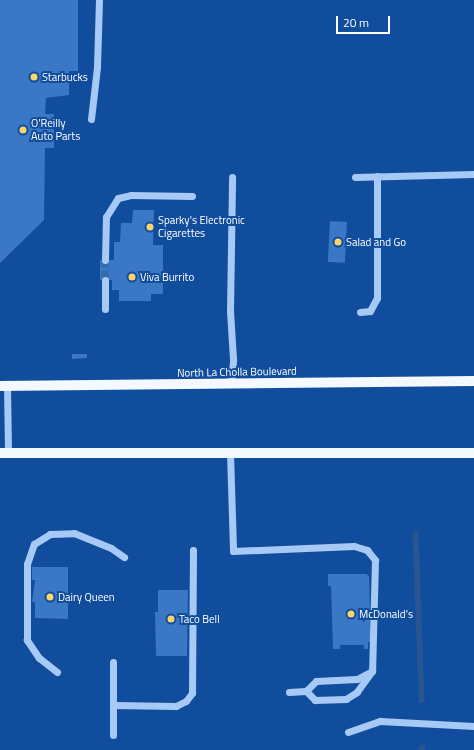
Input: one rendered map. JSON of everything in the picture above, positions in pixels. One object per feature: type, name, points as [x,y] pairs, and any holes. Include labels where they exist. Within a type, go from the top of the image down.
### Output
[{"type":"main road","name":"North La Cholla Boulevard","points":[[4,386],[474,381]]},
{"type":"main road","points":[[4,453],[474,453]]},
{"type":"lane","points":[[91,119],[97,67],[99,0]]},
{"type":"lane","points":[[355,177],[474,174]]},
{"type":"lane","points":[[360,312],[370,311],[377,298],[377,176]]},
{"type":"lane","points":[[231,384],[233,359],[230,311],[232,177]]},
{"type":"lane","points":[[105,260],[106,217],[118,198],[131,195],[192,196]]},
{"type":"lane","points":[[105,280],[105,309]]},
{"type":"lane","points":[[4,386],[4,453]]},
{"type":"lane","points":[[230,453],[233,551],[290,547],[354,546],[367,550],[374,560],[372,671],[357,692],[346,699],[315,700],[306,691]]},
{"type":"lane","points":[[57,672],[38,658],[27,640],[27,564],[34,544],[50,534],[74,533],[111,548],[124,557]]},
{"type":"lane","points":[[114,705],[176,706],[186,701],[192,693],[193,550]]},
{"type":"lane","points":[[113,735],[114,662]]},
{"type":"lane","points":[[289,692],[306,691],[316,682],[357,679],[372,671]]},
{"type":"lane","points":[[348,732],[380,721],[474,726]]},
{"type":"building","points":[[0,0],[78,0],[78,71],[69,71],[69,95],[46,98],[45,114],[54,114],[54,148],[45,148],[44,220],[0,263]]},
{"type":"building","points":[[133,210],[154,210],[153,245],[163,245],[163,294],[151,294],[151,301],[119,301],[119,290],[112,290],[112,280],[100,280],[100,260],[114,260],[114,242],[120,242],[121,223],[132,223]]},
{"type":"building","name":"Salad and Go","points":[[330,221],[347,222],[345,263],[328,262]]},
{"type":"building","points":[[72,354],[87,354],[87,358],[72,359]]},
{"type":"building","name":"Dairy Queen","points":[[32,567],[68,567],[68,619],[35,618],[35,602],[32,602],[35,580],[32,580]]},
{"type":"building","name":"McDonald's","points":[[328,574],[366,574],[369,576],[371,642],[368,642],[368,649],[364,649],[364,645],[340,645],[340,649],[333,649],[331,586],[328,586]]},
{"type":"building","name":"Taco Bell","points":[[158,590],[188,590],[187,656],[156,656],[155,612],[158,612]]},
{"type":"waterway","points":[[416,534],[422,700]]},
{"type":"tunnel","points":[[105,260],[105,280]]},
{"type":"place","name":"Starbucks","points":[[34,77]]},
{"type":"place","name":"O'Reilly Auto Parts","points":[[23,130]]},
{"type":"place","name":"Sparky's Electronic Cigarettes","points":[[150,227]]},
{"type":"place","name":"Salad and Go","points":[[338,242]]},
{"type":"place","name":"Viva Burrito","points":[[132,277]]},
{"type":"place","name":"Dairy Queen","points":[[50,597]]},
{"type":"place","name":"McDonald's","points":[[351,614]]},
{"type":"place","name":"Taco Bell","points":[[171,619]]}]
